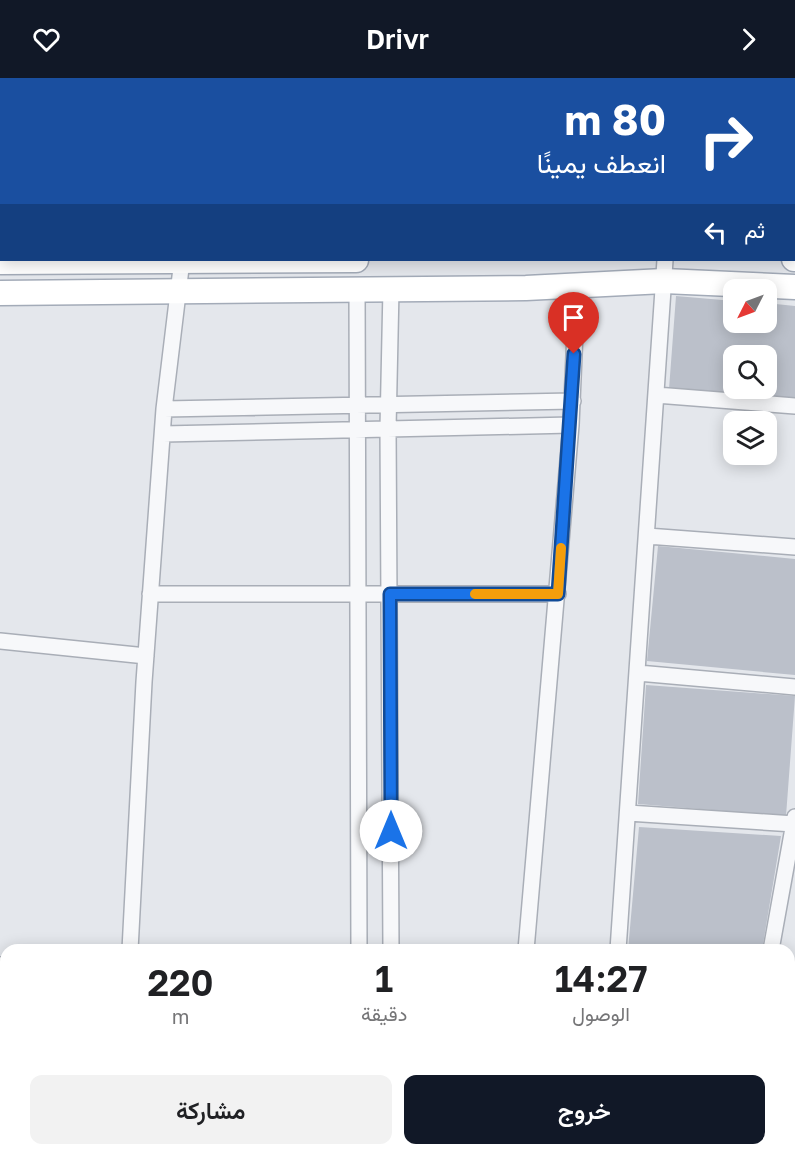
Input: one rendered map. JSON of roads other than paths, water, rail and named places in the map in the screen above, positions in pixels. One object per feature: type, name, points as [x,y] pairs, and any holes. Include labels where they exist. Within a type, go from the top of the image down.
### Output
[{"type":"main road","points":[[0,261],[182,261]]},
{"type":"main road","points":[[0,293],[577,285],[664,270],[795,287]]},
{"type":"street","points":[[130,944],[150,594],[164,409],[182,261]]},
{"type":"street","points":[[618,944],[664,270]]},
{"type":"street","points":[[527,944],[573,401],[577,285]]},
{"type":"street","points":[[357,289],[359,944]]},
{"type":"street","points":[[391,289],[388,405],[391,944]]},
{"type":"street","points":[[656,395],[795,406]]},
{"type":"street","points":[[164,409],[573,401]]},
{"type":"street","points":[[163,434],[571,425]]},
{"type":"street","points":[[647,536],[795,547]]},
{"type":"street","points":[[150,594],[558,594]]},
{"type":"street","points":[[0,641],[146,656]]},
{"type":"street","points":[[638,673],[795,687]]},
{"type":"street","points":[[628,813],[794,820],[772,944]]}]
